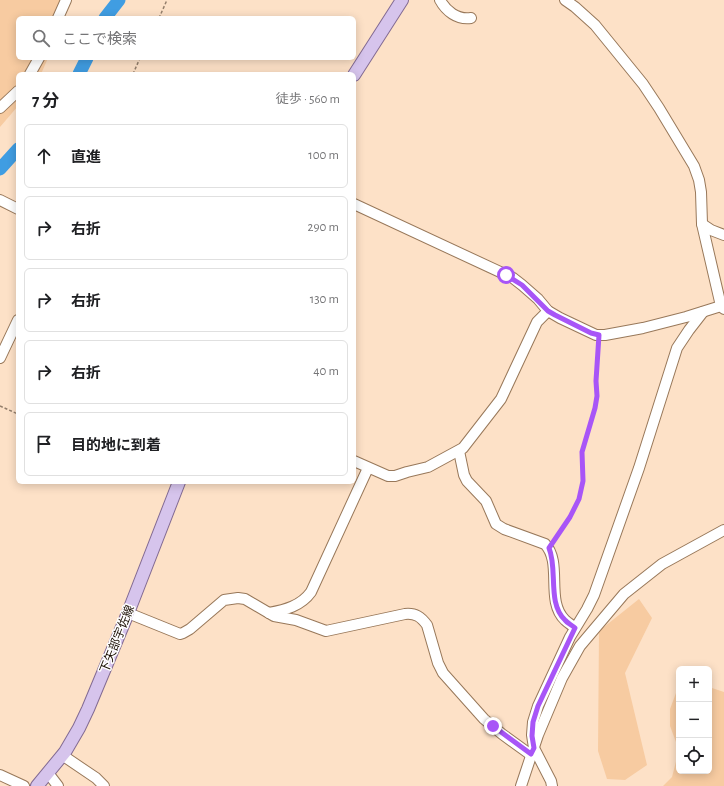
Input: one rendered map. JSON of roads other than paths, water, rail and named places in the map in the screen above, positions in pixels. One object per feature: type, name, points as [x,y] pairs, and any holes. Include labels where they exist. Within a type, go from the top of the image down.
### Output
[{"type":"main road","points":[[355,72],[402,0]]},
{"type":"main road","name":"下矢部宇佐線","points":[[37,786],[62,755],[79,728],[88,709],[128,613],[178,484]]},
{"type":"street","points":[[59,16],[66,0]]},
{"type":"street","points":[[440,0],[447,10],[455,16],[463,20],[471,18]]},
{"type":"street","points":[[356,205],[513,278],[533,294],[548,311],[591,333],[599,335],[643,328],[723,308],[702,224],[701,192],[694,166],[664,115],[643,84],[595,25],[565,0]]},
{"type":"street","points":[[31,72],[38,60]]},
{"type":"street","points":[[0,108],[16,93]]},
{"type":"street","points":[[0,200],[16,208]]},
{"type":"street","points":[[702,224],[711,230],[724,235]]},
{"type":"street","points":[[356,462],[388,476],[395,476],[428,467],[459,451],[501,399],[537,322],[548,311]]},
{"type":"street","points":[[532,751],[532,729],[538,706],[575,628],[594,596],[637,476],[677,348],[703,312]]},
{"type":"street","points":[[0,358],[16,324]]},
{"type":"street","points":[[459,451],[464,475],[467,481],[486,501],[496,524],[504,529],[545,544],[549,548],[553,569],[555,596],[560,613],[565,620],[575,628]]},
{"type":"street","points":[[269,613],[283,611],[299,604],[306,599],[311,592],[368,468]]},
{"type":"street","points":[[521,786],[532,751],[562,678],[580,646],[624,594],[662,564],[724,530]]},
{"type":"street","points":[[128,613],[180,634],[187,632],[227,599],[238,598],[245,599],[277,617],[296,620],[326,631],[406,614],[416,615],[427,625],[438,663],[443,673],[484,719],[502,734],[532,751],[551,781],[552,786]]},
{"type":"street","points":[[62,755],[96,778],[104,786]]},
{"type":"street","points":[[48,773],[58,786]]},
{"type":"street","points":[[0,775],[24,786]]},
{"type":"waterway","points":[[107,16],[119,0]]},
{"type":"waterway","points":[[80,72],[86,60]]},
{"type":"waterway","points":[[0,169],[16,151]]}]
